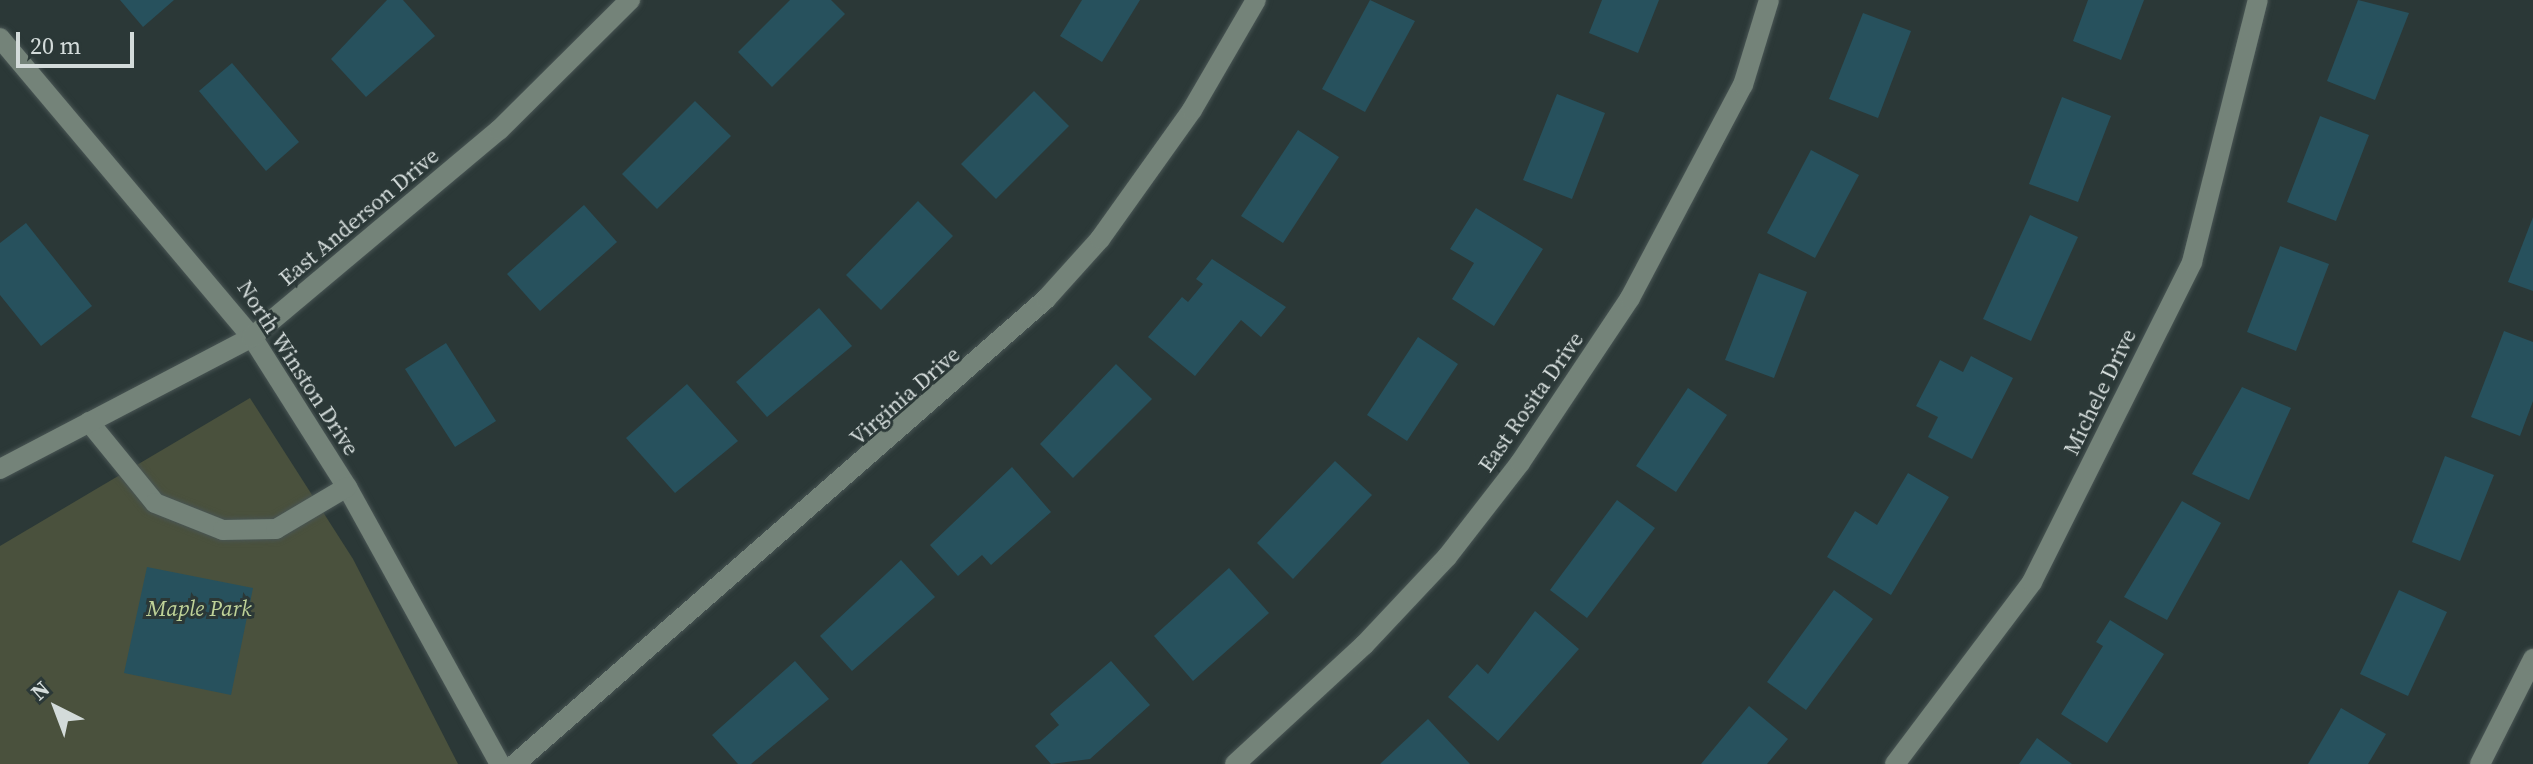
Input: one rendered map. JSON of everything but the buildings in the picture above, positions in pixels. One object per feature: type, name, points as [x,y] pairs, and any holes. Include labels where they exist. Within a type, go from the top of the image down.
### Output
[{"type":"street","name":"East Anderson Drive","points":[[0,469],[252,337],[499,130],[630,0]]},
{"type":"street","name":"Virginia Drive","points":[[515,764],[1046,299],[1100,239],[1192,110],[1256,0]]},
{"type":"street","name":"East Rosita Drive","points":[[1235,764],[1427,579],[1528,452],[1630,298],[1743,85],[1769,0]]},
{"type":"street","name":"Michele Drive","points":[[1895,764],[2032,582],[2192,262],[2258,0]]},
{"type":"street","name":"North Winston Drive","points":[[0,38],[252,337],[347,487],[500,764]]},
{"type":"street","points":[[89,422],[155,503],[223,530],[276,529],[347,487]]},
{"type":"street","points":[[2480,764],[2533,659]]},
{"type":"green space","name":"Maple Park","points":[[250,398],[353,559],[458,764],[0,764],[0,546]]}]
